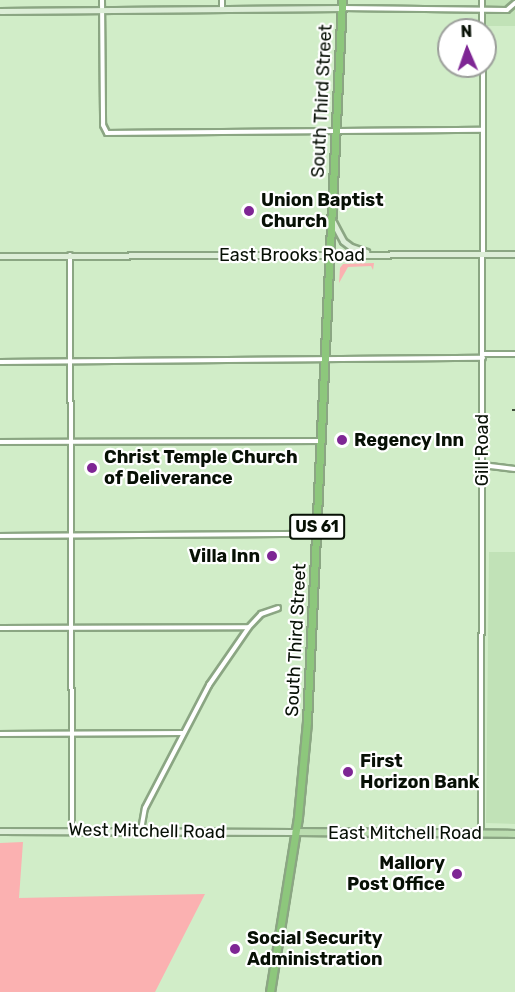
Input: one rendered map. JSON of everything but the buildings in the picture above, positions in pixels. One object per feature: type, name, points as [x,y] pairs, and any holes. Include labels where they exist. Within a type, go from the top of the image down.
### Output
[{"type":"highway","name":"South Third Street","points":[[270,992],[295,832],[307,721],[342,4]]},
{"type":"main road","points":[[0,11],[222,10],[342,4]]},
{"type":"main road","points":[[332,221],[340,237],[349,246],[373,254]]},
{"type":"main road","name":"East Brooks Road","points":[[0,256],[515,254]]},
{"type":"main road","name":"West Mitchell Road","points":[[0,831],[295,832]]},
{"type":"main road","name":"East Mitchell Road","points":[[295,832],[515,834]]},
{"type":"street","points":[[102,0],[103,125],[107,133],[483,130]]},
{"type":"street","points":[[222,0],[222,10]]},
{"type":"street","points":[[482,0],[482,18]]},
{"type":"street","points":[[342,4],[507,10],[515,3]]},
{"type":"street","name":"Gill Road","points":[[481,834],[483,78]]},
{"type":"street","points":[[70,255],[72,830]]},
{"type":"street","points":[[0,362],[325,360],[515,354]]},
{"type":"street","points":[[0,442],[321,441]]},
{"type":"street","points":[[482,465],[515,469]]},
{"type":"street","points":[[0,536],[316,534]]},
{"type":"street","points":[[141,830],[144,808],[209,685],[249,627],[266,611],[278,609]]},
{"type":"street","points":[[0,628],[249,627]]},
{"type":"street","points":[[0,734],[183,733]]},
{"type":"shaded area","points":[[485,0],[515,0],[515,26],[497,26],[497,18],[485,18]]},
{"type":"shaded area","points":[[374,263],[373,270],[371,266],[348,267],[339,283],[340,268],[343,264]]},
{"type":"shaded area","points":[[489,552],[515,552],[515,824],[486,823]]},
{"type":"shaded area","points":[[23,842],[19,898],[205,894],[155,992],[0,992],[0,843]]},
{"type":"place","name":"Union Baptist Church","points":[[249,211]]},
{"type":"place","name":"Regency Inn","points":[[342,440]]},
{"type":"place","name":"Christ Temple Church of Deliverance","points":[[92,468]]},
{"type":"place","name":"Villa Inn","points":[[272,556]]},
{"type":"place","name":"First Horizon Bank","points":[[348,772]]},
{"type":"place","name":"Mallory Post Office","points":[[457,874]]},
{"type":"place","name":"Social Security Administration","points":[[235,949]]}]
